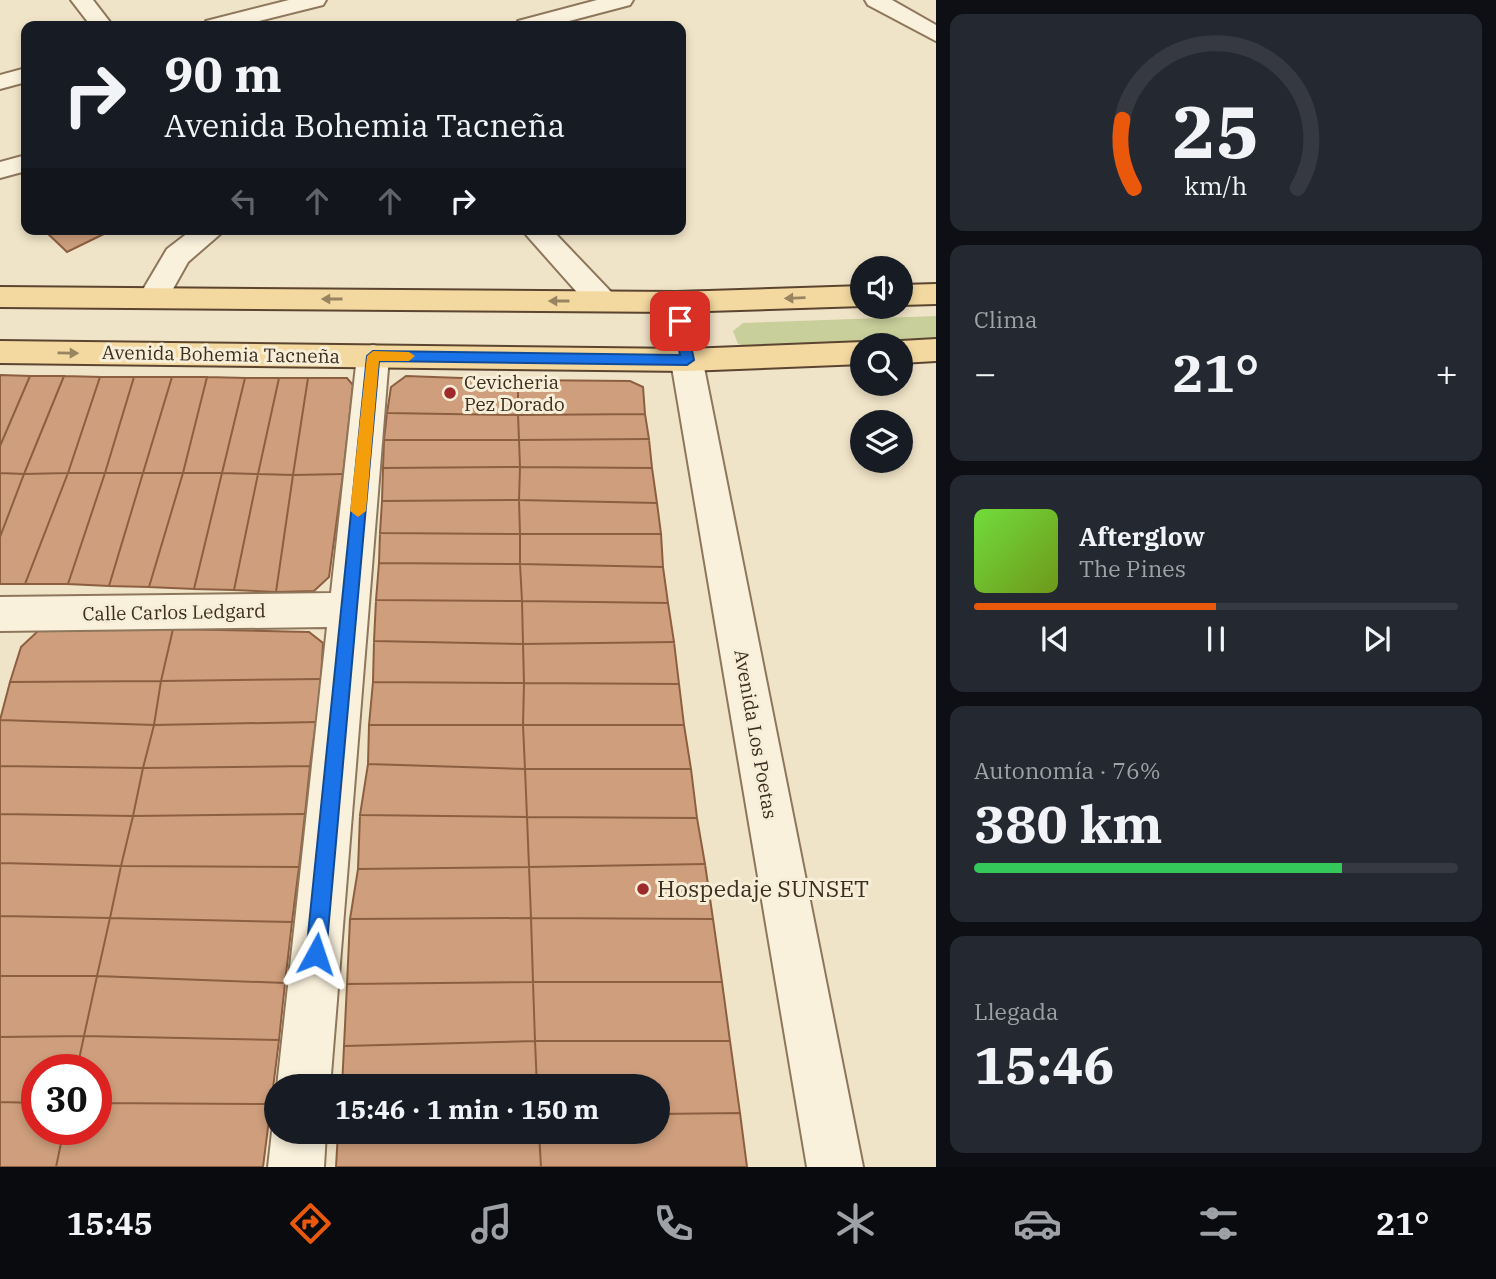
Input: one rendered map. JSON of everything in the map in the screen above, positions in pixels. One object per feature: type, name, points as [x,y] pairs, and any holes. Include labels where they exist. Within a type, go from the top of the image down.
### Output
[{"type":"main road","points":[[913,295],[936,294]]},
{"type":"main road","points":[[0,296],[677,302],[850,296]]},
{"type":"main road","points":[[913,352],[936,351]]},
{"type":"main road","name":"Avenida Bohemia Tacneña","points":[[0,352],[687,360],[850,354]]},
{"type":"street","points":[[82,0],[98,21]]},
{"type":"street","points":[[234,21],[315,0]]},
{"type":"street","points":[[544,21],[622,0]]},
{"type":"street","points":[[876,0],[936,34]]},
{"type":"street","points":[[293,6],[308,21]]},
{"type":"street","points":[[901,14],[924,7]]},
{"type":"street","points":[[0,82],[21,76]]},
{"type":"street","points":[[0,170],[21,164]]},
{"type":"street","points":[[153,298],[177,256],[204,235]]},
{"type":"street","points":[[541,235],[602,301]]},
{"type":"street","name":"Avenida Los Poetas","points":[[677,302],[835,1167]]},
{"type":"street","points":[[304,1074],[373,356]]},
{"type":"street","name":"Calle Carlos Ledgard","points":[[0,614],[348,610]]},
{"type":"street","points":[[296,1167],[298,1144]]},
{"type":"green space","points":[[936,316],[936,343],[913,344],[913,333],[850,333],[850,346],[760,350],[738,344],[733,331],[743,323],[913,319],[913,317]]},
{"type":"building","points":[[49,235],[102,235],[67,252]]},
{"type":"building","points":[[0,375],[30,376],[0,446]]},
{"type":"building","points":[[30,376],[64,376],[24,474],[0,473],[0,446]]},
{"type":"building","points":[[64,376],[100,377],[68,473],[24,474]]},
{"type":"building","points":[[406,376],[518,380],[518,415],[387,413],[391,387]]},
{"type":"building","points":[[100,377],[134,377],[105,473],[68,473]]},
{"type":"building","points":[[134,377],[172,377],[143,473],[105,473]]},
{"type":"building","points":[[172,377],[207,377],[183,473],[143,473]]},
{"type":"building","points":[[207,377],[245,378],[222,473],[183,473]]},
{"type":"building","points":[[245,378],[279,378],[258,474],[222,473]]},
{"type":"building","points":[[279,378],[308,378],[293,475],[258,474]]},
{"type":"building","points":[[308,378],[347,378],[353,385],[343,474],[293,475]]},
{"type":"building","points":[[518,380],[630,381],[643,387],[645,414],[518,415]]},
{"type":"building","points":[[387,413],[518,415],[519,440],[384,440]]},
{"type":"building","points":[[645,414],[649,439],[519,440],[518,415]]},
{"type":"building","points":[[649,439],[652,468],[520,467],[519,440]]},
{"type":"building","points":[[384,440],[519,440],[520,467],[383,468]]},
{"type":"building","points":[[520,467],[652,468],[657,503],[519,500]]},
{"type":"building","points":[[520,467],[519,500],[382,501],[383,468]]},
{"type":"building","points":[[0,473],[24,474],[0,537]]},
{"type":"building","points":[[68,473],[105,473],[68,584],[25,584]]},
{"type":"building","points":[[68,473],[25,584],[0,584],[0,537],[24,474]]},
{"type":"building","points":[[105,473],[143,473],[109,586],[68,584]]},
{"type":"building","points":[[143,473],[183,473],[149,587],[109,586]]},
{"type":"building","points":[[183,473],[222,473],[194,589],[149,587]]},
{"type":"building","points":[[222,473],[258,474],[234,590],[194,589]]},
{"type":"building","points":[[258,474],[293,475],[276,592],[234,590]]},
{"type":"building","points":[[343,474],[329,577],[314,591],[276,592],[293,475]]},
{"type":"building","points":[[519,500],[657,503],[661,534],[520,534]]},
{"type":"building","points":[[519,500],[520,534],[380,533],[382,501]]},
{"type":"building","points":[[380,533],[520,534],[520,564],[379,563]]},
{"type":"building","points":[[520,534],[661,534],[663,567],[520,564]]},
{"type":"building","points":[[379,563],[520,564],[522,601],[376,600]]},
{"type":"building","points":[[520,564],[663,567],[668,603],[522,601]]},
{"type":"building","points":[[376,600],[522,601],[523,644],[374,641]]},
{"type":"building","points":[[522,601],[668,603],[674,642],[523,644]]},
{"type":"building","points":[[173,629],[161,681],[10,682],[21,647],[39,630]]},
{"type":"building","points":[[173,629],[309,632],[323,643],[321,679],[161,681]]},
{"type":"building","points":[[374,641],[523,644],[524,683],[373,682]]},
{"type":"building","points":[[674,642],[679,684],[524,683],[523,644]]},
{"type":"building","points":[[321,679],[316,722],[154,725],[161,681]]},
{"type":"building","points":[[161,681],[154,725],[0,720],[10,682]]},
{"type":"building","points":[[373,682],[524,683],[523,725],[369,725]]},
{"type":"building","points":[[524,683],[679,684],[684,725],[523,725]]},
{"type":"building","points":[[0,720],[154,725],[143,768],[0,766]]},
{"type":"building","points":[[316,722],[310,766],[143,768],[154,725]]},
{"type":"building","points":[[369,725],[523,725],[525,769],[368,764]]},
{"type":"building","points":[[523,725],[684,725],[691,769],[525,769]]},
{"type":"building","points":[[368,764],[525,769],[527,817],[360,815]]},
{"type":"building","points":[[0,766],[143,768],[133,816],[0,814]]},
{"type":"building","points":[[310,766],[305,814],[133,816],[143,768]]},
{"type":"building","points":[[525,769],[691,769],[697,818],[527,817]]},
{"type":"building","points":[[0,814],[133,816],[121,866],[0,863]]},
{"type":"building","points":[[305,814],[299,867],[121,866],[133,816]]},
{"type":"building","points":[[360,815],[527,817],[529,867],[358,869]]},
{"type":"building","points":[[527,817],[697,818],[705,864],[529,867]]},
{"type":"building","points":[[0,863],[121,866],[110,918],[0,916]]},
{"type":"building","points":[[705,864],[713,919],[531,918],[529,867]]},
{"type":"building","points":[[121,866],[299,867],[292,922],[110,918]]},
{"type":"building","points":[[529,867],[531,918],[350,919],[358,869]]},
{"type":"building","points":[[0,916],[110,918],[97,976],[0,976]]},
{"type":"building","points":[[110,918],[292,922],[285,983],[97,976]]},
{"type":"building","points":[[531,918],[713,919],[722,982],[533,982]]},
{"type":"building","points":[[531,918],[533,982],[347,984],[350,919]]},
{"type":"building","points":[[0,976],[97,976],[84,1036],[0,1037]]},
{"type":"building","points":[[97,976],[285,983],[279,1040],[84,1036]]},
{"type":"building","points":[[533,982],[722,982],[730,1041],[535,1041]]},
{"type":"building","points":[[533,982],[535,1041],[344,1046],[347,984]]},
{"type":"building","points":[[84,1036],[80,1054],[21,1054],[21,1103],[0,1102],[0,1037]]},
{"type":"building","points":[[84,1036],[279,1040],[275,1074],[264,1074],[264,1104],[112,1103],[112,1054],[80,1054]]},
{"type":"building","points":[[535,1041],[730,1041],[740,1113],[670,1114],[670,1074],[536,1074]]},
{"type":"building","points":[[535,1041],[536,1074],[343,1074],[344,1046]]},
{"type":"building","points":[[0,1102],[21,1103],[21,1145],[61,1145],[56,1167],[0,1167]]},
{"type":"building","points":[[112,1103],[264,1104],[266,1144],[263,1167],[56,1167],[61,1145],[112,1145]]},
{"type":"building","points":[[740,1113],[747,1167],[541,1167],[540,1144],[670,1144],[670,1114]]},
{"type":"building","points":[[337,1144],[540,1144],[541,1167],[336,1167]]},
{"type":"slow traffic","points":[[358,511],[373,356],[409,356]]},
{"type":"place","name":"Cevicheria Pez Dorado","points":[[450,393]]},
{"type":"place","name":"Hospedaje SUNSET","points":[[643,889]]},
{"type":"route","points":[[316,954],[373,356],[687,360],[680,321]]}]
